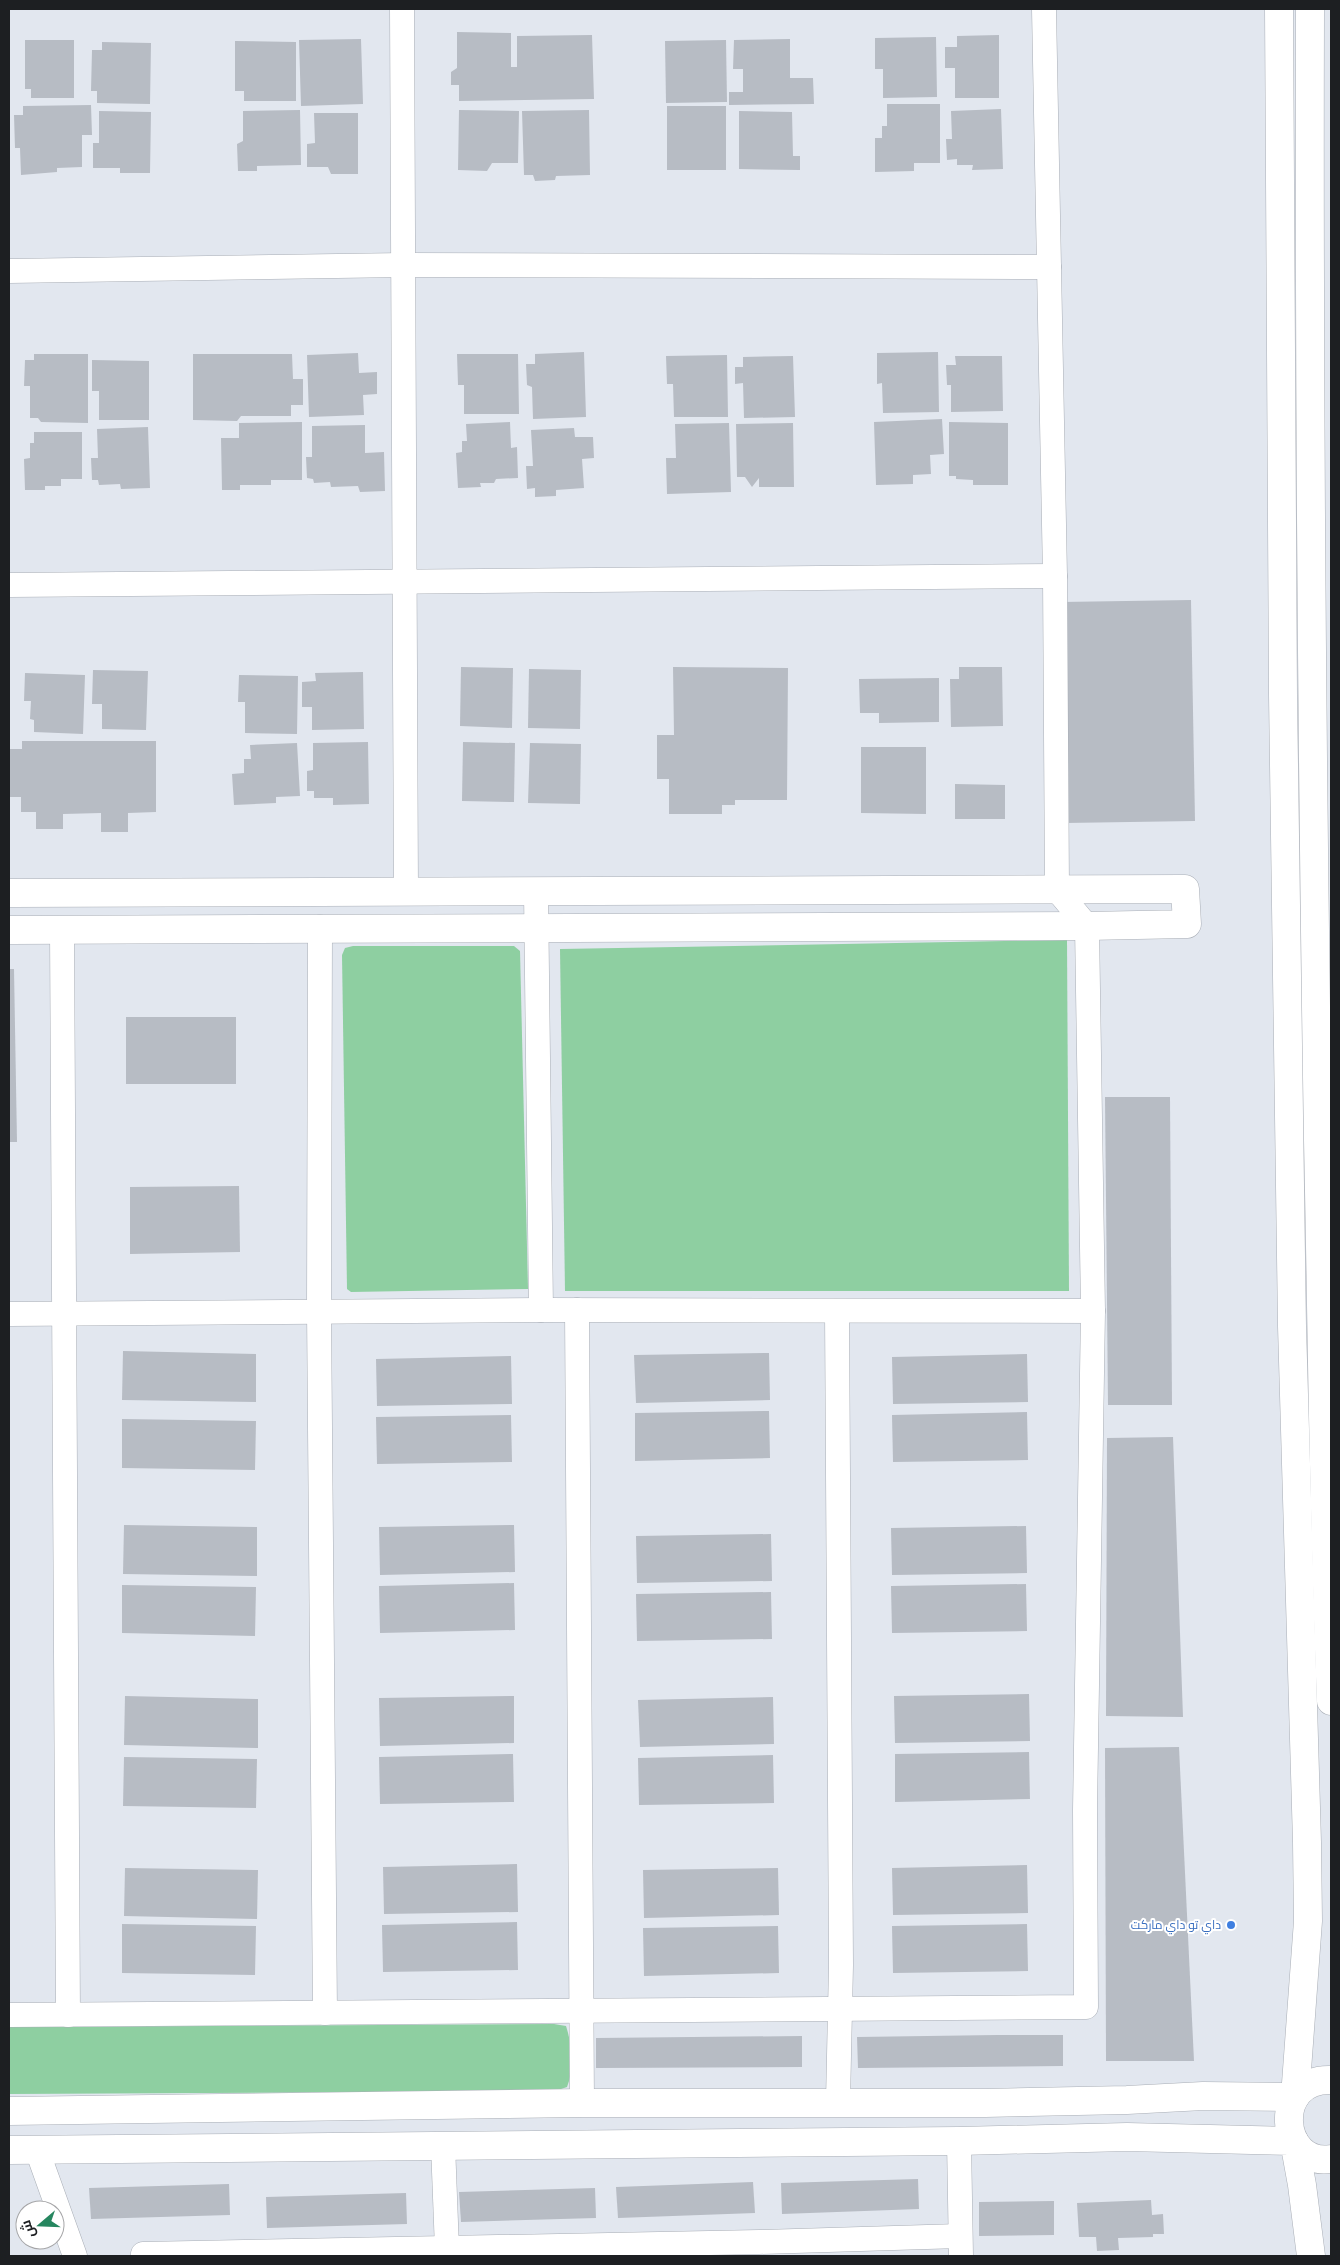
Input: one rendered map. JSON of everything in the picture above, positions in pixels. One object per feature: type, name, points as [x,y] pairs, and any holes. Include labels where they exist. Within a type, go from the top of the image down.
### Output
[{"type":"street","points":[[402,9],[406,892]]},
{"type":"street","points":[[9,2016],[1086,2007],[1085,1810],[1093,1312],[1087,926],[1057,890],[1056,576],[1044,9]]},
{"type":"street","points":[[1279,9],[1283,695],[1291,1287],[1308,1921],[1295,2097],[1288,2119],[1302,2185],[1311,2256]]},
{"type":"street","points":[[1310,9],[1309,336],[1315,958],[1326,1592],[1331,1701]]},
{"type":"street","points":[[9,271],[403,265],[1049,268]]},
{"type":"street","points":[[9,585],[1056,576]]},
{"type":"street","points":[[9,893],[1185,889],[1186,924],[9,930]]},
{"type":"street","points":[[536,891],[538,927],[541,1310]]},
{"type":"street","points":[[320,927],[319,1310],[325,2013]]},
{"type":"street","points":[[62,930],[68,2015]]},
{"type":"street","points":[[9,1314],[64,1315],[319,1310],[1093,1312]]},
{"type":"street","points":[[577,1310],[583,2011],[582,2103]]},
{"type":"street","points":[[837,1311],[840,2008],[838,2101]]},
{"type":"street","points":[[9,2110],[582,2103],[717,2104],[838,2101],[986,2103],[1127,2100],[1203,2096],[1295,2097],[1312,2082],[1331,2080]]},
{"type":"street","points":[[1127,2100],[1131,2119],[1127,2137]]},
{"type":"street","points":[[717,2104],[718,2143]]},
{"type":"street","points":[[9,2150],[959,2141],[1127,2137],[1294,2141],[1303,2151],[1315,2157],[1331,2159]]},
{"type":"street","points":[[143,2256],[143,2254],[350,2253],[447,2248],[555,2251],[961,2246],[959,2141]]},
{"type":"street","points":[[443,2145],[447,2248]]},
{"type":"street","points":[[36,2150],[75,2256]]},
{"type":"green space","points":[[1067,940],[1069,1291],[565,1291],[560,949]]},
{"type":"green space","points":[[353,946],[514,946],[520,951],[528,1289],[351,1292],[347,1289],[342,955],[345,948]]},
{"type":"green space","points":[[554,2024],[566,2026],[570,2041],[571,2057],[571,2073],[567,2087],[555,2091],[9,2094],[9,2027]]},
{"type":"building","points":[[457,32],[511,33],[511,67],[517,67],[517,36],[592,35],[594,99],[459,101],[459,85],[451,85],[451,72],[457,68]]},
{"type":"building","points":[[999,35],[999,98],[955,98],[955,68],[945,68],[945,47],[957,47],[957,36]]},
{"type":"building","points":[[936,37],[937,97],[883,98],[883,69],[875,69],[875,38]]},
{"type":"building","points":[[361,39],[363,104],[301,106],[299,40]]},
{"type":"building","points":[[790,39],[790,78],[813,78],[814,104],[729,105],[729,92],[743,92],[743,69],[733,69],[734,40]]},
{"type":"building","points":[[25,40],[74,40],[74,98],[31,98],[31,89],[25,89]]},
{"type":"building","points":[[726,40],[727,102],[666,103],[665,41]]},
{"type":"building","points":[[235,41],[296,42],[296,101],[244,101],[244,91],[235,91]]},
{"type":"building","points":[[102,42],[151,43],[150,104],[97,103],[97,91],[91,91],[92,50],[102,50]]},
{"type":"building","points":[[887,104],[940,104],[940,163],[914,163],[914,171],[875,172],[875,138],[882,138],[882,126],[887,126]]},
{"type":"building","points":[[91,105],[92,135],[82,135],[82,167],[57,168],[57,172],[21,175],[20,148],[15,148],[14,115],[23,115],[23,106]]},
{"type":"building","points":[[667,106],[726,106],[726,170],[667,170]]},
{"type":"building","points":[[1001,109],[1003,169],[972,170],[973,165],[957,165],[957,159],[947,160],[946,139],[952,139],[951,111]]},
{"type":"building","points":[[300,110],[301,165],[257,166],[257,171],[238,171],[237,144],[243,141],[243,111]]},
{"type":"building","points":[[459,110],[519,111],[518,163],[492,163],[487,171],[458,170]]},
{"type":"building","points":[[589,110],[590,175],[556,176],[555,180],[535,181],[533,175],[524,175],[522,111]]},
{"type":"building","points":[[99,111],[151,112],[150,173],[120,173],[120,168],[93,168],[93,143],[99,143]]},
{"type":"building","points":[[739,111],[792,112],[793,156],[800,156],[800,170],[739,169]]},
{"type":"building","points":[[314,113],[358,113],[358,174],[331,174],[328,167],[307,167],[307,144],[315,143]]},
{"type":"building","points":[[584,352],[586,417],[533,419],[532,387],[527,385],[526,364],[535,364],[535,354]]},
{"type":"building","points":[[938,352],[939,412],[883,413],[882,383],[877,384],[877,353]]},
{"type":"building","points":[[358,353],[359,373],[377,372],[377,394],[363,395],[364,415],[309,417],[307,355]]},
{"type":"building","points":[[34,354],[88,354],[88,423],[41,422],[38,418],[30,418],[30,386],[24,386],[25,360],[34,360]]},
{"type":"building","points":[[193,354],[292,354],[293,379],[303,379],[303,405],[291,405],[291,416],[241,416],[237,421],[193,420]]},
{"type":"building","points":[[457,354],[518,354],[519,414],[464,414],[464,385],[458,385]]},
{"type":"building","points":[[727,355],[728,417],[674,417],[673,384],[667,384],[666,356]]},
{"type":"building","points":[[793,356],[795,417],[744,418],[743,383],[735,384],[735,367],[743,367],[743,357]]},
{"type":"building","points":[[955,356],[1002,356],[1003,411],[951,412],[951,385],[947,385],[946,365],[956,365]]},
{"type":"building","points":[[92,360],[149,361],[149,420],[99,420],[99,391],[92,391]]},
{"type":"building","points":[[942,419],[944,454],[930,455],[931,474],[913,475],[913,484],[876,485],[874,422]]},
{"type":"building","points":[[302,422],[302,480],[271,480],[271,485],[240,485],[240,490],[222,490],[221,438],[239,438],[239,423]]},
{"type":"building","points":[[510,422],[511,448],[517,447],[518,478],[496,479],[494,483],[480,483],[481,487],[458,488],[456,453],[462,452],[462,441],[467,441],[466,424]]},
{"type":"building","points":[[949,422],[1008,423],[1008,485],[973,485],[973,480],[956,479],[956,476],[949,476]]},
{"type":"building","points":[[729,423],[731,492],[667,494],[666,458],[676,458],[675,424]]},
{"type":"building","points":[[793,423],[794,487],[759,487],[759,478],[752,487],[745,477],[737,477],[736,424]]},
{"type":"building","points":[[365,425],[365,453],[384,452],[385,491],[360,492],[358,486],[331,487],[330,482],[314,483],[313,479],[307,478],[306,457],[312,457],[312,426]]},
{"type":"building","points":[[148,427],[150,488],[121,489],[120,484],[99,485],[98,480],[92,480],[91,458],[98,458],[97,429]]},
{"type":"building","points":[[574,428],[575,437],[593,437],[594,458],[582,459],[584,488],[556,490],[556,496],[535,497],[535,488],[527,489],[526,466],[533,466],[531,430]]},
{"type":"building","points":[[34,432],[82,432],[82,479],[61,479],[61,486],[45,486],[45,490],[25,490],[24,459],[30,458],[30,443],[34,443]]},
{"type":"building","points":[[1191,600],[1195,821],[1065,823],[1061,602]]},
{"type":"building","points":[[461,667],[513,668],[512,728],[460,726]]},
{"type":"building","points":[[673,667],[788,668],[787,800],[735,800],[735,805],[722,805],[722,814],[669,814],[669,779],[657,779],[657,735],[674,735]]},
{"type":"building","points":[[959,667],[1002,667],[1003,726],[951,727],[950,679],[959,679]]},
{"type":"building","points":[[529,669],[581,670],[580,729],[528,728]]},
{"type":"building","points":[[93,670],[148,671],[146,730],[102,729],[102,704],[92,704]]},
{"type":"building","points":[[363,672],[364,729],[312,730],[312,707],[302,707],[302,682],[316,681],[315,673]]},
{"type":"building","points":[[25,673],[85,675],[83,734],[34,732],[34,720],[30,719],[31,701],[24,701]]},
{"type":"building","points":[[239,675],[298,676],[297,734],[245,733],[245,702],[238,702]]},
{"type":"building","points":[[939,678],[939,722],[879,723],[879,713],[860,713],[859,679]]},
{"type":"building","points":[[22,741],[156,741],[156,812],[128,813],[128,832],[101,832],[101,813],[63,814],[63,829],[36,829],[36,812],[21,812],[21,797],[9,797],[9,749],[22,749]]},
{"type":"building","points":[[368,742],[369,804],[333,805],[333,798],[314,798],[314,791],[307,791],[307,771],[313,770],[313,743]]},
{"type":"building","points":[[463,742],[515,743],[514,802],[462,801]]},
{"type":"building","points":[[297,743],[300,796],[276,797],[276,803],[234,805],[232,774],[244,773],[244,759],[251,759],[250,745]]},
{"type":"building","points":[[530,743],[581,744],[580,804],[528,803]]},
{"type":"building","points":[[861,747],[926,747],[926,814],[861,813]]},
{"type":"building","points":[[955,784],[1005,785],[1005,819],[955,819]]},
{"type":"building","points":[[9,969],[14,969],[17,1142],[9,1142]]},
{"type":"building","points":[[126,1017],[236,1017],[236,1084],[126,1084]]},
{"type":"building","points":[[1105,1097],[1170,1097],[1172,1405],[1108,1405]]},
{"type":"building","points":[[239,1186],[240,1252],[130,1254],[130,1187]]},
{"type":"building","points":[[123,1351],[256,1354],[256,1402],[122,1400]]},
{"type":"building","points":[[769,1353],[770,1400],[636,1403],[634,1355]]},
{"type":"building","points":[[1027,1354],[1028,1402],[893,1404],[892,1357]]},
{"type":"building","points":[[511,1356],[512,1404],[377,1406],[376,1359]]},
{"type":"building","points":[[769,1411],[770,1458],[635,1461],[635,1413]]},
{"type":"building","points":[[1027,1412],[1028,1460],[893,1462],[892,1415]]},
{"type":"building","points":[[511,1415],[512,1462],[377,1464],[376,1417]]},
{"type":"building","points":[[122,1419],[256,1421],[255,1470],[122,1468]]},
{"type":"building","points":[[1173,1437],[1183,1717],[1106,1716],[1107,1438]]},
{"type":"building","points":[[124,1525],[257,1527],[257,1576],[123,1574]]},
{"type":"building","points":[[514,1525],[515,1572],[380,1575],[379,1527]]},
{"type":"building","points":[[1026,1526],[1027,1573],[892,1575],[891,1528]]},
{"type":"building","points":[[771,1534],[772,1581],[637,1583],[636,1536]]},
{"type":"building","points":[[514,1583],[515,1630],[380,1633],[379,1586]]},
{"type":"building","points":[[1026,1584],[1027,1631],[892,1633],[891,1586]]},
{"type":"building","points":[[122,1585],[256,1587],[255,1636],[122,1633]]},
{"type":"building","points":[[771,1592],[772,1639],[637,1641],[636,1594]]},
{"type":"building","points":[[1029,1694],[1030,1741],[895,1743],[894,1696]]},
{"type":"building","points":[[125,1696],[258,1699],[258,1748],[124,1745]]},
{"type":"building","points":[[514,1696],[514,1743],[380,1746],[379,1698]]},
{"type":"building","points":[[773,1697],[774,1744],[640,1747],[638,1700]]},
{"type":"building","points":[[1179,1747],[1194,2061],[1106,2061],[1105,1748]]},
{"type":"building","points":[[1029,1752],[1030,1799],[895,1802],[895,1754]]},
{"type":"building","points":[[513,1754],[514,1802],[380,1804],[379,1757]]},
{"type":"building","points":[[773,1755],[774,1803],[639,1805],[638,1758]]},
{"type":"building","points":[[124,1757],[257,1759],[256,1808],[123,1806]]},
{"type":"building","points":[[517,1864],[518,1912],[384,1914],[383,1867]]},
{"type":"building","points":[[1027,1865],[1028,1913],[893,1915],[892,1868]]},
{"type":"building","points":[[125,1868],[258,1870],[257,1919],[124,1916]]},
{"type":"building","points":[[778,1868],[779,1915],[644,1918],[643,1870]]},
{"type":"building","points":[[517,1922],[518,1970],[383,1972],[382,1925]]},
{"type":"building","points":[[122,1924],[256,1926],[255,1975],[122,1973]]},
{"type":"building","points":[[1027,1924],[1028,1971],[893,1973],[892,1926]]},
{"type":"building","points":[[778,1926],[779,1973],[644,1976],[643,1928]]},
{"type":"building","points":[[1063,2035],[1063,2066],[858,2068],[857,2037]]},
{"type":"building","points":[[802,2036],[802,2067],[596,2068],[596,2038]]},
{"type":"building","points":[[918,2179],[919,2209],[782,2214],[781,2183]]},
{"type":"building","points":[[753,2182],[755,2213],[618,2218],[616,2187]]},
{"type":"building","points":[[229,2184],[230,2215],[91,2219],[89,2188]]},
{"type":"building","points":[[595,2188],[596,2218],[461,2222],[459,2192]]},
{"type":"building","points":[[406,2193],[407,2224],[267,2228],[266,2197]]},
{"type":"building","points":[[1151,2200],[1152,2215],[1163,2214],[1164,2234],[1153,2234],[1153,2237],[1118,2238],[1119,2250],[1097,2251],[1096,2237],[1079,2237],[1077,2203]]},
{"type":"building","points":[[1054,2201],[1054,2235],[979,2236],[979,2202]]},
{"type":"place","name":"داي تو داي ماركت","points":[[1231,1925]]}]
